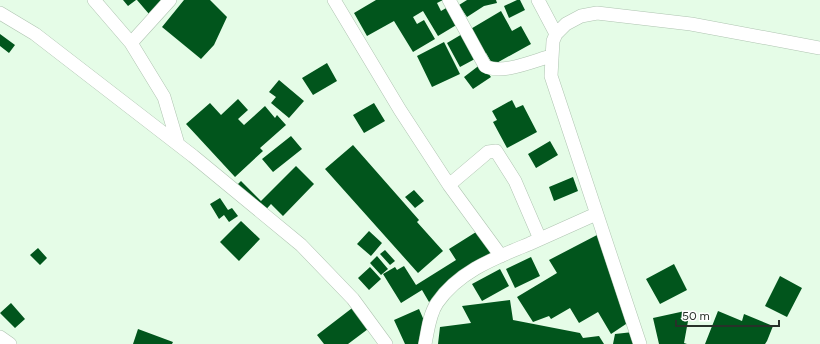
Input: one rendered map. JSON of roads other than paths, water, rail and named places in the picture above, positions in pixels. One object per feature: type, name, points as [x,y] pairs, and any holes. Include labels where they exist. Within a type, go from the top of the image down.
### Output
[{"type":"street","points":[[94,0],[131,44],[164,97],[178,144]]},
{"type":"street","points":[[131,44],[170,0]]},
{"type":"street","points":[[334,0],[400,110],[449,185],[500,256]]},
{"type":"street","points":[[449,0],[485,66],[491,70],[503,70],[551,56]]},
{"type":"street","points":[[538,0],[556,34]]},
{"type":"street","points":[[0,13],[35,34],[178,144],[301,245],[353,299],[386,344]]},
{"type":"street","points":[[640,344],[554,88],[551,76],[551,56],[553,41],[556,34],[566,24],[581,16],[597,13],[691,24],[820,48]]},
{"type":"street","points":[[449,185],[488,152],[496,151],[515,181],[540,239]]},
{"type":"street","points":[[425,344],[432,313],[444,294],[468,272],[500,256],[596,214]]}]
